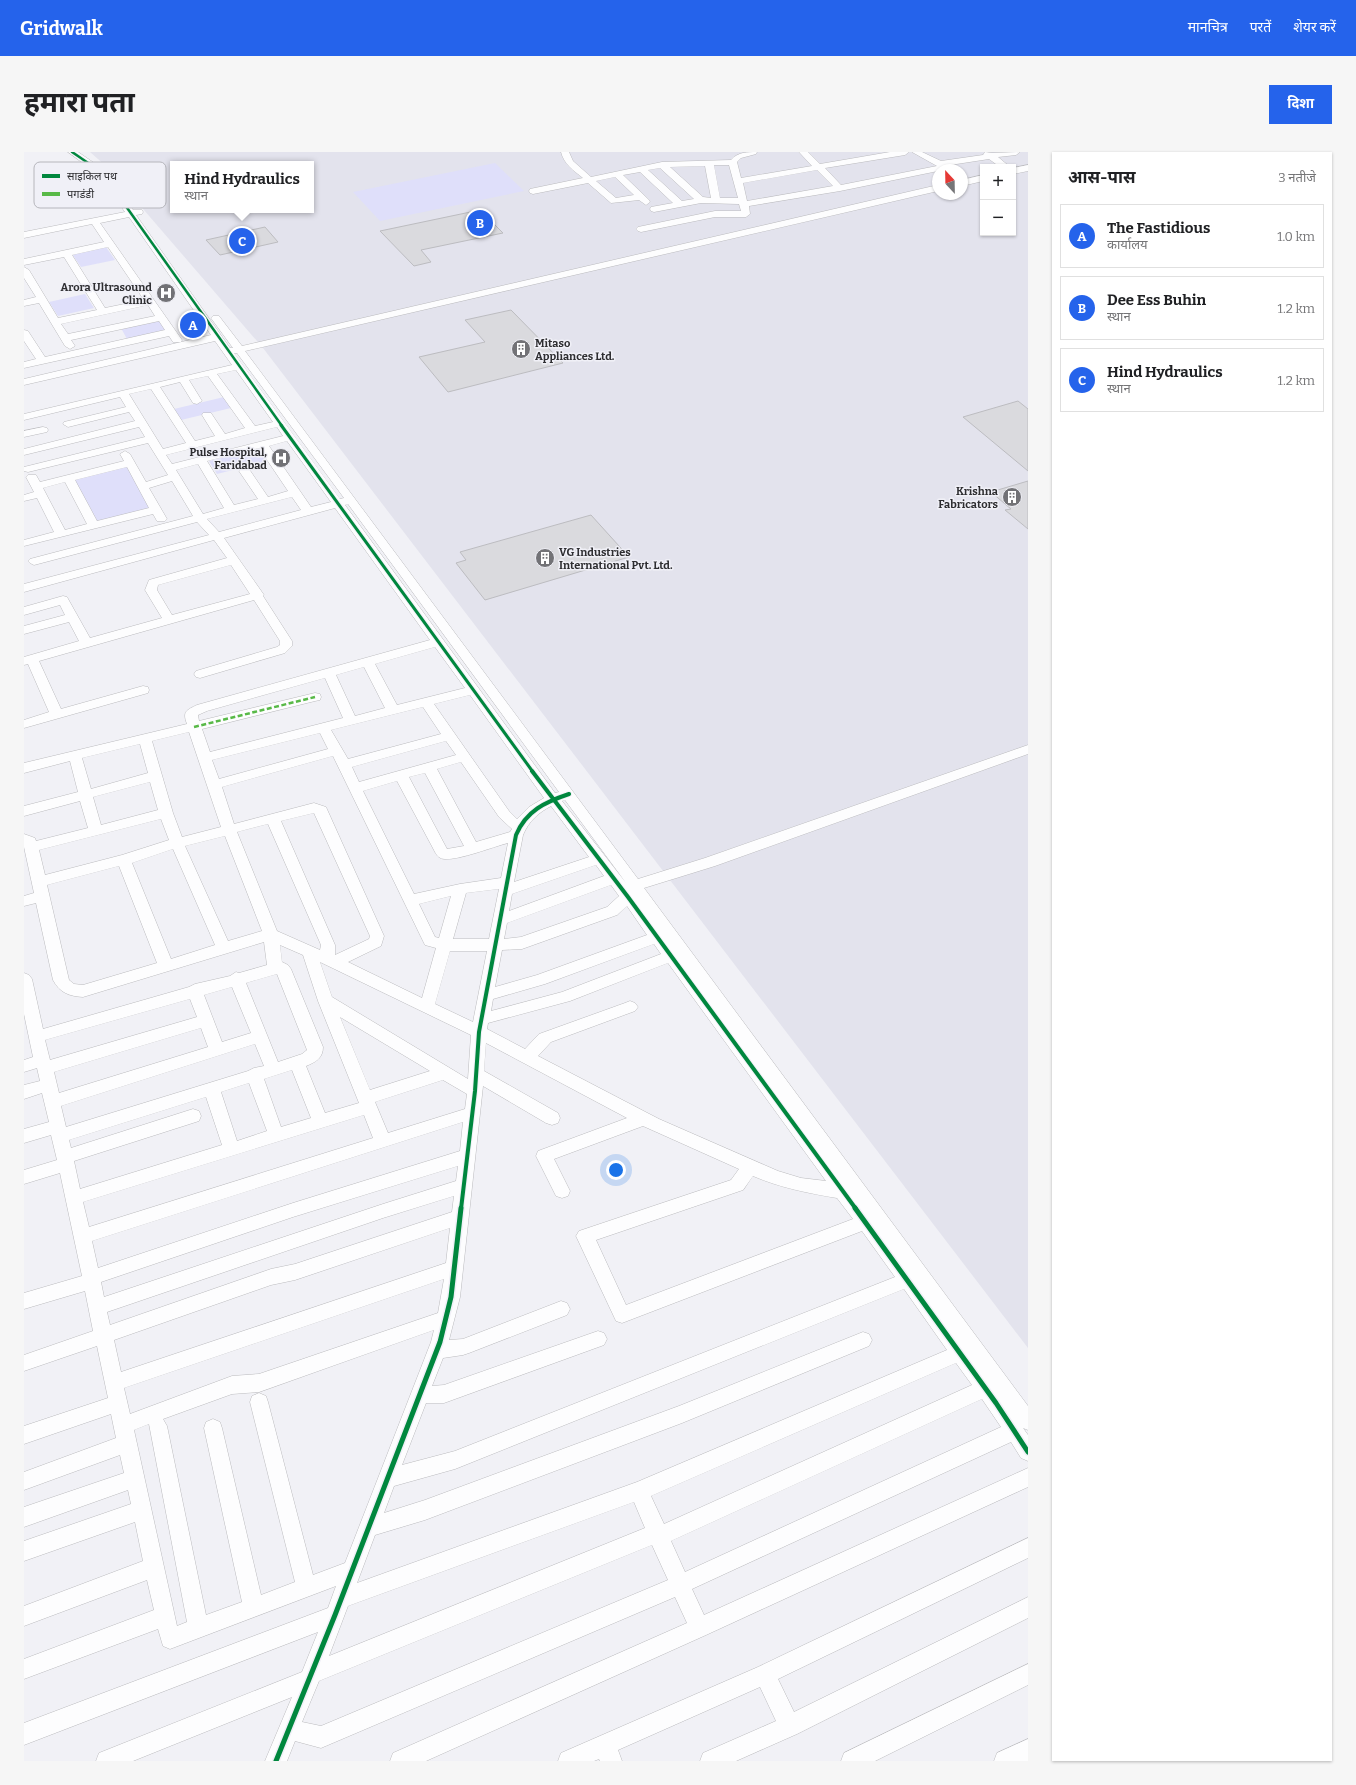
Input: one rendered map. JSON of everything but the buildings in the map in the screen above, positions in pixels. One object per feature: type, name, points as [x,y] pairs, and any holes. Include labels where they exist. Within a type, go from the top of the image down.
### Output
[{"type":"street","points":[[72,152],[87,162]]},
{"type":"street","points":[[82,152],[98,162]]},
{"type":"street","points":[[565,152],[567,159],[614,201],[641,196]]},
{"type":"street","points":[[533,191],[618,175],[665,162],[733,162],[738,156],[752,152]]},
{"type":"street","points":[[804,152],[840,188]]},
{"type":"street","points":[[738,181],[820,168],[878,154],[905,152]]},
{"type":"street","points":[[916,152],[940,164]]},
{"type":"street","points":[[956,164],[988,154],[1016,152]]},
{"type":"street","points":[[988,154],[1002,164]]},
{"type":"street","points":[[665,162],[701,200]]},
{"type":"street","points":[[733,162],[744,202],[749,232]]},
{"type":"street","points":[[709,163],[716,200]]},
{"type":"street","points":[[1016,170],[1028,168]]},
{"type":"street","points":[[642,169],[680,204]]},
{"type":"street","points":[[654,209],[701,200],[744,202],[840,188],[932,170]]},
{"type":"street","points":[[618,175],[669,224]]},
{"type":"street","points":[[968,178],[972,180]]},
{"type":"street","points":[[968,181],[980,179]]},
{"type":"street","points":[[235,353],[932,189]]},
{"type":"street","points":[[131,208],[235,353],[351,500],[625,888],[1021,1426],[1028,1452]]},
{"type":"street","points":[[132,208],[217,337],[235,353],[239,366],[473,690],[561,797],[599,859],[625,888],[657,937],[866,1222],[985,1388],[1021,1426]]},
{"type":"street","points":[[24,235],[135,213]]},
{"type":"street","points":[[641,229],[715,214],[746,214]]},
{"type":"street","points":[[94,221],[181,345]]},
{"type":"street","points":[[24,262],[110,244]]},
{"type":"street","points":[[66,253],[103,312]]},
{"type":"street","points":[[24,270],[27,280],[42,299],[65,338],[80,369]]},
{"type":"street","points":[[24,303],[42,299]]},
{"type":"street","points":[[55,322],[151,301]]},
{"type":"street","points":[[65,338],[162,317]]},
{"type":"street","points":[[24,365],[172,332]]},
{"type":"street","points":[[24,333],[42,361]]},
{"type":"street","points":[[24,382],[217,337]]},
{"type":"street","points":[[24,417],[239,366]]},
{"type":"street","points":[[211,373],[252,430]]},
{"type":"street","points":[[183,379],[197,401]]},
{"type":"street","points":[[154,385],[192,445]]},
{"type":"street","points":[[123,393],[200,518],[217,537],[234,560],[258,595],[286,641],[286,646],[281,650],[200,674]]},
{"type":"street","points":[[68,424],[133,408]]},
{"type":"street","points":[[207,415],[222,438]]},
{"type":"street","points":[[24,452],[142,423]]},
{"type":"street","points":[[160,453],[280,424]]},
{"type":"street","points":[[24,434],[42,430]]},
{"type":"street","points":[[143,486],[201,460],[290,437]]},
{"type":"street","points":[[61,534],[26,466],[152,439]]},
{"type":"street","points":[[262,444],[308,512]]},
{"type":"street","points":[[121,446],[166,527]]},
{"type":"street","points":[[201,460],[231,510]]},
{"type":"street","points":[[24,498],[38,490],[68,478],[130,463]]},
{"type":"street","points":[[245,471],[265,501]]},
{"type":"street","points":[[68,478],[94,526]]},
{"type":"street","points":[[34,561],[295,493]]},
{"type":"street","points":[[24,588],[351,500]]},
{"type":"street","points":[[86,643],[63,600],[34,561],[25,542],[157,510]]},
{"type":"street","points":[[169,620],[151,590],[153,583],[234,560]]},
{"type":"street","points":[[57,715],[28,660],[258,595]]},
{"type":"street","points":[[40,626],[28,610],[63,600]]},
{"type":"street","points":[[24,630],[72,617]]},
{"type":"street","points":[[275,967],[271,935],[229,829],[194,727],[191,717],[192,713],[196,710],[438,642]]},
{"type":"street","points":[[367,661],[393,710]]},
{"type":"street","points":[[329,672],[351,721]]},
{"type":"street","points":[[24,724],[144,690]]},
{"type":"street","points":[[204,758],[473,690]]},
{"type":"street","points":[[24,768],[315,697]]},
{"type":"street","points":[[426,702],[517,831]]},
{"type":"street","points":[[324,728],[356,788],[430,941],[444,945],[495,945],[522,943],[612,911],[625,888]]},
{"type":"street","points":[[344,765],[449,736]]},
{"type":"street","points":[[145,739],[166,813],[177,843],[224,949]]},
{"type":"street","points":[[500,920],[625,888],[710,862],[1028,748]]},
{"type":"street","points":[[214,785],[336,751]]},
{"type":"street","points":[[75,756],[87,794],[96,832]]},
{"type":"street","points":[[356,788],[464,757]]},
{"type":"street","points":[[429,767],[472,848]]},
{"type":"street","points":[[401,775],[442,852],[445,854],[472,848],[517,831]]},
{"type":"street","points":[[24,811],[156,776]]},
{"type":"street","points":[[276,1761],[353,1570],[437,1350],[451,1297],[481,1025],[505,887],[517,831],[526,816],[561,797]]},
{"type":"street","points":[[24,901],[41,889],[177,843],[314,808],[321,810],[377,936],[376,942],[331,960]]},
{"type":"street","points":[[166,813],[96,832],[28,843],[41,889],[63,986],[83,991],[271,935],[331,960],[427,1006],[481,1025],[527,1057],[644,1119],[750,1167],[774,1177],[801,1185],[842,1191]]},
{"type":"street","points":[[273,819],[328,945],[331,960]]},
{"type":"street","points":[[411,900],[460,889],[505,887],[599,859]]},
{"type":"street","points":[[124,860],[166,966]]},
{"type":"street","points":[[427,1006],[460,889]]},
{"type":"street","points":[[486,995],[540,980],[657,937]]},
{"type":"street","points":[[309,951],[326,1001],[383,1142]]},
{"type":"street","points":[[481,1025],[565,997],[672,956]]},
{"type":"street","points":[[24,1136],[58,1131],[211,1088],[297,1062],[314,1056],[315,1052],[315,1047],[283,969],[280,967],[275,967],[32,1035]]},
{"type":"street","points":[[236,978],[272,1069]]},
{"type":"street","points":[[25,986],[32,1035],[47,1079],[170,1639],[353,1570]]},
{"type":"street","points":[[195,990],[217,1050]]},
{"type":"street","points":[[326,1001],[445,1073],[475,1083],[552,1118]]},
{"type":"street","points":[[527,1057],[538,1043],[550,1036],[630,1007]]},
{"type":"street","points":[[24,1092],[47,1079],[206,1020]]},
{"type":"street","points":[[24,1066],[47,1079],[217,1050],[259,1037]]},
{"type":"street","points":[[297,1062],[320,1122]]},
{"type":"street","points":[[73,1198],[231,1148],[320,1122],[445,1073]]},
{"type":"street","points":[[254,1074],[276,1135]]},
{"type":"street","points":[[211,1088],[231,1148]]},
{"type":"street","points":[[82,1237],[472,1113]]},
{"type":"street","points":[[24,1177],[65,1160],[193,1116]]},
{"type":"street","points":[[562,1191],[544,1156],[644,1119]]},
{"type":"street","points":[[24,1301],[293,1210],[467,1156]]},
{"type":"street","points":[[750,1167],[737,1185],[585,1236],[622,1315],[866,1222]]},
{"type":"street","points":[[97,1307],[383,1211],[464,1186]]},
{"type":"street","points":[[24,1363],[103,1334],[271,1277],[295,1272],[460,1217]]},
{"type":"street","points":[[114,1383],[454,1268]]},
{"type":"street","points":[[388,1478],[455,1460],[907,1280]]},
{"type":"street","points":[[437,1350],[463,1347],[561,1309]]},
{"type":"street","points":[[24,1481],[232,1385],[260,1383],[446,1318]]},
{"type":"street","points":[[420,1395],[444,1394],[598,1339]]},
{"type":"street","points":[[368,1528],[425,1510],[682,1414],[863,1340]]},
{"type":"street","points":[[24,1734],[338,1607],[640,1491],[960,1353]]},
{"type":"street","points":[[107,1761],[692,1521],[985,1388]]},
{"type":"street","points":[[24,1436],[119,1402]]},
{"type":"street","points":[[259,1402],[306,1588]]},
{"type":"street","points":[[158,1426],[199,1629]]},
{"type":"street","points":[[289,1729],[321,1737],[680,1584],[1021,1426]]},
{"type":"street","points":[[213,1428],[254,1608]]},
{"type":"street","points":[[401,1761],[699,1628],[1028,1477]]},
{"type":"street","points":[[24,1517],[135,1478]]},
{"type":"street","points":[[640,1491],[699,1628]]},
{"type":"street","points":[[24,1551],[142,1510]]},
{"type":"street","points":[[569,1761],[608,1753],[765,1674],[1028,1548]]},
{"type":"street","points":[[24,1616],[154,1567]]},
{"type":"street","points":[[711,1761],[789,1726],[1028,1607]]},
{"type":"street","points":[[24,1670],[165,1616]]},
{"type":"street","points":[[765,1674],[789,1726]]},
{"type":"street","points":[[852,1761],[1028,1674]]},
{"type":"street","points":[[1005,1761],[1028,1750]]},
{"type":"shaded area","points":[[90,152],[1028,152],[1028,1348],[263,348],[142,208],[166,208],[166,162],[101,162]]},
{"type":"shaded area","points":[[495,163],[524,191],[380,221],[353,192]]},
{"type":"shaded area","points":[[106,247],[115,260],[81,267],[72,254]]},
{"type":"shaded area","points":[[85,294],[94,308],[58,316],[49,302]]},
{"type":"shaded area","points":[[160,320],[166,331],[127,339],[121,328]]},
{"type":"shaded area","points":[[224,397],[231,408],[181,420],[174,409]]},
{"type":"shaded area","points":[[260,449],[268,461],[217,474],[209,461]]},
{"type":"shaded area","points":[[128,466],[152,508],[96,523],[73,479]]},
{"type":"marked path","points":[[194,727],[315,697]]},
{"type":"cycle path","points":[[72,152],[87,162]]},
{"type":"cycle path","points":[[127,208],[222,344],[498,725],[553,800],[628,897],[865,1222],[996,1403],[1028,1452]]},
{"type":"cycle path","points":[[276,1761],[335,1615],[440,1342],[451,1297],[475,1091],[479,1032],[516,835],[524,819],[536,808],[569,794]]},
{"type":"place","name":"Dee Ess Buhin","points":[[480,223]]},
{"type":"place","name":"Hind Hydraulics","points":[[242,241]]},
{"type":"place","name":"Arora Ultrasound Clinic","points":[[166,293]]},
{"type":"place","name":"The Fastidious","points":[[193,325]]},
{"type":"place","name":"Mitaso Appliances Ltd.","points":[[521,349]]},
{"type":"place","name":"Pulse Hospital, Faridabad","points":[[281,458]]},
{"type":"place","name":"Krishna Fabricators","points":[[1012,497]]},
{"type":"place","name":"VG Industries International Pvt. Ltd.","points":[[545,558]]}]
